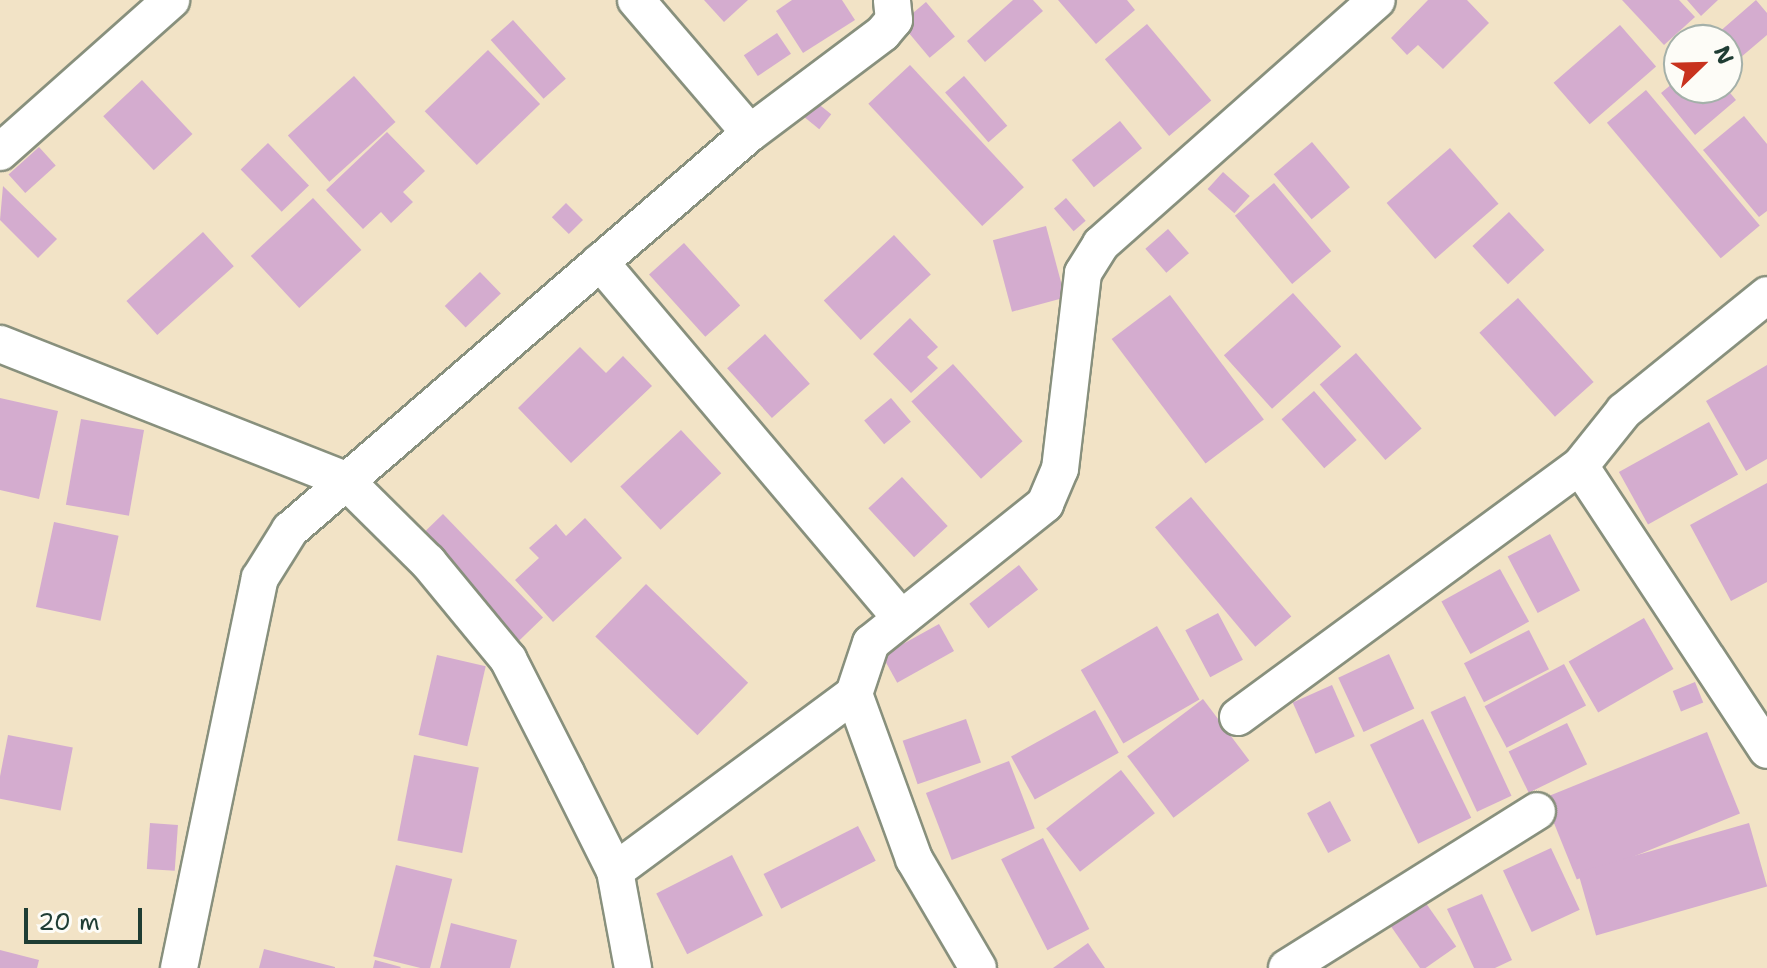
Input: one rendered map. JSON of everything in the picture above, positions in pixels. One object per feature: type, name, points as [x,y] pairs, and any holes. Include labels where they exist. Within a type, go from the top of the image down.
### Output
[{"type":"street","points":[[0,152],[171,0]]},
{"type":"street","points":[[636,0],[750,133]]},
{"type":"street","points":[[179,968],[260,578],[290,530],[750,133],[883,33],[894,20],[892,0]]},
{"type":"street","points":[[615,871],[854,694],[871,643],[899,616],[1045,504],[1060,469],[1083,273],[1101,244],[1377,0]]},
{"type":"street","points":[[600,262],[899,616]]},
{"type":"street","points":[[1238,717],[1580,466],[1624,411],[1767,295]]},
{"type":"street","points":[[0,344],[345,480],[428,562],[508,659],[615,871],[633,968]]},
{"type":"street","points":[[1580,466],[1767,750]]},
{"type":"street","points":[[854,694],[914,859],[978,968]]},
{"type":"street","points":[[1287,968],[1537,811]]},
{"type":"building","points":[[704,0],[748,0],[724,22]]},
{"type":"building","points":[[792,0],[842,0],[855,20],[803,53],[776,11]]},
{"type":"building","points":[[1013,0],[1033,0],[1043,11],[985,62],[967,41]]},
{"type":"building","points":[[1058,0],[1127,0],[1135,10],[1096,44]]},
{"type":"building","points":[[1428,0],[1467,0],[1489,23],[1443,69],[1418,45],[1407,55],[1391,38]]},
{"type":"building","points":[[1622,0],[1679,0],[1695,17],[1687,24],[1663,24],[1663,44]]},
{"type":"building","points":[[1687,0],[1718,0],[1701,16]]},
{"type":"building","points":[[1756,0],[1767,13],[1767,35],[1743,55],[1743,24],[1728,24]]},
{"type":"building","points":[[926,2],[955,36],[930,58],[901,23]]},
{"type":"building","points":[[513,20],[566,79],[544,99],[491,40]]},
{"type":"building","points":[[1147,24],[1211,101],[1169,136],[1105,59]]},
{"type":"building","points":[[1620,25],[1656,67],[1590,124],[1554,83]]},
{"type":"building","points":[[777,33],[791,54],[758,76],[744,55]]},
{"type":"building","points":[[488,50],[540,104],[477,165],[425,111]]},
{"type":"building","points":[[910,65],[1024,187],[982,226],[868,104]]},
{"type":"building","points":[[354,76],[395,122],[329,182],[288,136]]},
{"type":"building","points":[[964,76],[1007,126],[988,142],[945,92]]},
{"type":"building","points":[[142,80],[192,134],[154,170],[103,116]]},
{"type":"building","points":[[1646,90],[1760,226],[1721,258],[1607,123]]},
{"type":"building","points":[[811,98],[831,114],[819,129],[799,113]]},
{"type":"building","points":[[1670,104],[1731,104],[1695,135]]},
{"type":"building","points":[[1744,116],[1767,144],[1767,211],[1759,217],[1703,150]]},
{"type":"building","points":[[1120,121],[1142,148],[1094,187],[1072,160]]},
{"type":"building","points":[[387,132],[425,171],[403,192],[413,202],[391,223],[381,212],[363,229],[326,190]]},
{"type":"building","points":[[1312,142],[1350,187],[1312,219],[1274,174]]},
{"type":"building","points":[[268,143],[309,185],[282,212],[241,169]]},
{"type":"building","points":[[39,147],[56,166],[25,193],[9,174]]},
{"type":"building","points":[[1450,148],[1499,204],[1435,259],[1387,203]]},
{"type":"building","points":[[1223,172],[1250,196],[1234,213],[1208,189]]},
{"type":"building","points":[[1274,183],[1331,251],[1292,284],[1235,216]]},
{"type":"building","points":[[3,186],[57,239],[38,258],[0,220]]},
{"type":"building","points":[[313,198],[361,250],[299,308],[251,256]]},
{"type":"building","points":[[1066,198],[1086,221],[1074,231],[1054,208]]},
{"type":"building","points":[[566,203],[583,220],[569,234],[552,217]]},
{"type":"building","points":[[1509,212],[1544,250],[1508,284],[1472,246]]},
{"type":"building","points":[[1046,226],[1065,297],[1012,312],[993,240]]},
{"type":"building","points":[[1168,229],[1189,253],[1166,273],[1145,249]]},
{"type":"building","points":[[203,232],[234,266],[157,335],[126,301]]},
{"type":"building","points":[[894,235],[931,274],[861,340],[824,300]]},
{"type":"building","points":[[684,243],[740,305],[705,337],[649,274]]},
{"type":"building","points":[[480,272],[501,294],[466,328],[445,306]]},
{"type":"building","points":[[1293,293],[1341,347],[1272,409],[1224,355]]},
{"type":"building","points":[[1170,295],[1264,420],[1206,464],[1112,339]]},
{"type":"building","points":[[1518,298],[1594,382],[1555,417],[1479,333]]},
{"type":"building","points":[[910,318],[938,347],[927,357],[938,368],[911,393],[873,354]]},
{"type":"building","points":[[765,334],[810,384],[772,418],[727,368]]},
{"type":"building","points":[[580,347],[606,373],[623,356],[652,386],[571,463],[518,408]]},
{"type":"building","points":[[1356,353],[1422,428],[1385,460],[1320,384]]},
{"type":"building","points":[[953,364],[1023,441],[981,479],[911,401]]},
{"type":"building","points":[[1767,365],[1767,459],[1746,471],[1706,401]]},
{"type":"building","points":[[1314,391],[1357,440],[1324,468],[1282,419]]},
{"type":"building","points":[[0,398],[58,411],[39,499],[0,490]]},
{"type":"building","points":[[891,398],[911,422],[884,444],[864,420]]},
{"type":"building","points":[[81,419],[144,430],[129,516],[66,505]]},
{"type":"building","points":[[1709,422],[1738,474],[1648,524],[1619,472]]},
{"type":"building","points":[[681,430],[721,473],[661,530],[620,487]]},
{"type":"building","points":[[902,477],[948,526],[914,557],[868,508]]},
{"type":"building","points":[[1767,483],[1767,582],[1731,601],[1690,525]]},
{"type":"building","points":[[1191,497],[1291,617],[1255,647],[1155,527]]},
{"type":"building","points":[[443,514],[543,618],[519,641],[419,537]]},
{"type":"building","points":[[585,518],[622,558],[553,622],[515,580],[539,558],[529,548],[556,524],[566,536]]},
{"type":"building","points":[[54,522],[119,536],[100,621],[36,607]]},
{"type":"building","points":[[1550,534],[1580,591],[1538,613],[1508,557]]},
{"type":"building","points":[[1019,565],[1038,589],[988,628],[969,604]]},
{"type":"building","points":[[1500,569],[1529,621],[1470,654],[1441,601]]},
{"type":"building","points":[[646,584],[748,683],[697,735],[595,637]]},
{"type":"building","points":[[1218,613],[1243,660],[1210,677],[1185,630]]},
{"type":"building","points":[[1644,618],[1674,669],[1598,713],[1569,662]]},
{"type":"building","points":[[939,624],[954,651],[897,683],[882,656]]},
{"type":"building","points":[[1157,626],[1200,700],[1123,744],[1081,670]]},
{"type":"building","points":[[1529,630],[1549,669],[1484,702],[1464,663]]},
{"type":"building","points":[[1389,654],[1414,708],[1364,732],[1338,678]]},
{"type":"building","points":[[437,655],[486,666],[467,746],[419,735]]},
{"type":"building","points":[[1564,664],[1586,705],[1507,748],[1485,706]]},
{"type":"building","points":[[1695,682],[1703,702],[1681,711],[1673,691]]},
{"type":"building","points":[[1332,685],[1355,736],[1315,754],[1293,702]]},
{"type":"building","points":[[1465,696],[1511,796],[1477,812],[1431,712]]},
{"type":"building","points":[[1203,699],[1249,760],[1173,818],[1127,756]]},
{"type":"building","points":[[1095,710],[1119,753],[1035,799],[1011,757]]},
{"type":"building","points":[[966,719],[981,762],[918,784],[903,741]]},
{"type":"building","points":[[1423,719],[1471,818],[1418,844],[1370,745]]},
{"type":"building","points":[[1567,723],[1587,764],[1529,793],[1509,751]]},
{"type":"building","points":[[1707,732],[1740,814],[1577,880],[1544,798]]},
{"type":"building","points":[[8,735],[73,748],[61,810],[0,799],[0,776]]},
{"type":"building","points":[[414,755],[479,768],[462,853],[397,840]]},
{"type":"building","points":[[1009,761],[1035,828],[952,860],[926,793]]},
{"type":"building","points":[[1121,770],[1155,813],[1080,872],[1046,828]]},
{"type":"building","points":[[1330,801],[1351,841],[1328,853],[1307,813]]},
{"type":"building","points":[[150,823],[178,825],[175,871],[147,869]]},
{"type":"building","points":[[1749,823],[1767,886],[1596,936],[1578,872]]},
{"type":"building","points":[[858,826],[876,861],[781,909],[764,874]]},
{"type":"building","points":[[1043,838],[1089,929],[1047,950],[1001,859]]},
{"type":"building","points":[[1551,848],[1580,910],[1532,932],[1503,870]]},
{"type":"building","points":[[732,855],[763,916],[687,954],[656,894]]},
{"type":"building","points":[[396,865],[452,879],[430,968],[373,956]]},
{"type":"building","points":[[1482,894],[1512,960],[1495,968],[1474,968],[1447,909]]},
{"type":"building","points":[[1423,899],[1456,947],[1426,968],[1420,968],[1389,923]]},
{"type":"building","points":[[451,923],[517,940],[510,968],[440,968]]},
{"type":"building","points":[[1088,943],[1105,968],[1053,968]]},
{"type":"building","points":[[264,949],[335,967],[335,968],[259,968]]},
{"type":"building","points":[[0,950],[39,960],[37,968],[0,968]]},
{"type":"building","points":[[375,960],[401,967],[373,968]]}]
